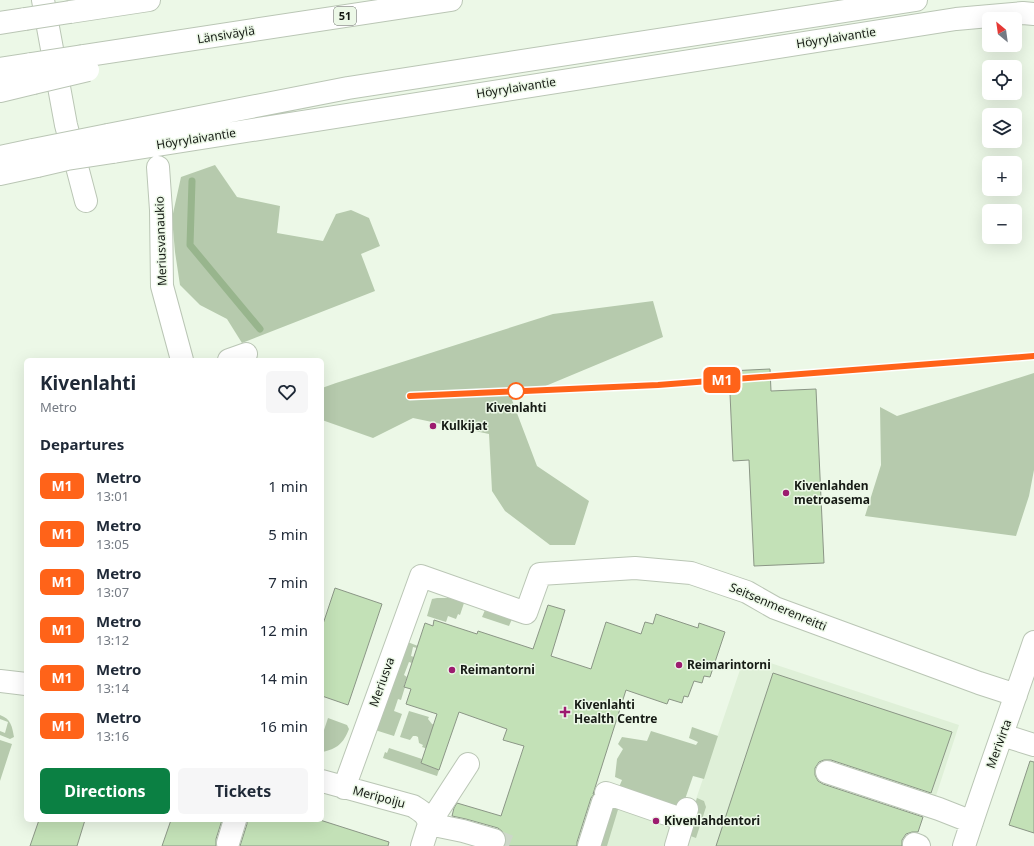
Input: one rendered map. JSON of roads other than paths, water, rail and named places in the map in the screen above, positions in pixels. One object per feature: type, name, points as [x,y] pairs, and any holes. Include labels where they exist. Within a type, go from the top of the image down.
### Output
[{"type":"main road","points":[[43,0],[66,125],[86,201]]},
{"type":"main road","points":[[0,23],[149,0]]},
{"type":"main road","name":"Länsiväylä","points":[[0,69],[32,74],[238,33],[451,0]]},
{"type":"main road","name":"Höyrylaivantie","points":[[0,157],[67,159],[110,144],[348,88],[916,0]]},
{"type":"main road","name":"Höyrylaivantie","points":[[110,144],[956,19],[1034,14]]},
{"type":"main road","points":[[0,91],[32,74]]},
{"type":"main road","name":"Höyrylaivantie","points":[[0,174],[35,158]]},
{"type":"main road","name":"Meriusvanaukio","points":[[158,167],[161,210],[162,286],[181,358]]},
{"type":"main road","name":"Seitsenmerenreitti","points":[[421,576],[526,613],[540,574],[635,568],[691,573],[748,592],[775,608],[979,684],[1016,695]]},
{"type":"main road","name":"Meriusva","points":[[344,788],[421,576]]},
{"type":"main road","name":"Merivirta","points":[[964,846],[1034,642]]},
{"type":"main road","points":[[0,681],[24,684]]},
{"type":"main road","points":[[1002,735],[1031,744]]},
{"type":"main road","points":[[422,846],[429,824],[468,764]]},
{"type":"main road","points":[[827,772],[939,809],[972,822]]},
{"type":"main road","name":"Meripoiju","points":[[324,782],[413,806],[425,814],[429,824]]},
{"type":"main road","points":[[589,846],[605,797],[685,815],[676,846]]},
{"type":"main road","points":[[228,843],[234,822]]},
{"type":"main road","points":[[429,824],[463,830],[494,840]]},
{"type":"waterway","points":[[192,181],[190,245],[260,329]]},
{"type":"tunnel","points":[[494,840],[509,846]]},
{"type":"metro line","name":"M1","points":[[410,396],[658,385],[1034,356]]},
{"type":"place","name":"Kivenlahti","points":[[516,391]]},
{"type":"place","name":"Kulkijat","points":[[433,426]]},
{"type":"place","name":"Kivenlahden metroasema","points":[[786,493]]},
{"type":"place","name":"Reimarintorni","points":[[679,665]]},
{"type":"place","name":"Reimantorni","points":[[452,670]]},
{"type":"place","name":"Kivenlahti Health Centre","points":[[565,712]]},
{"type":"place","name":"Kivenlahdentori","points":[[656,821]]}]
